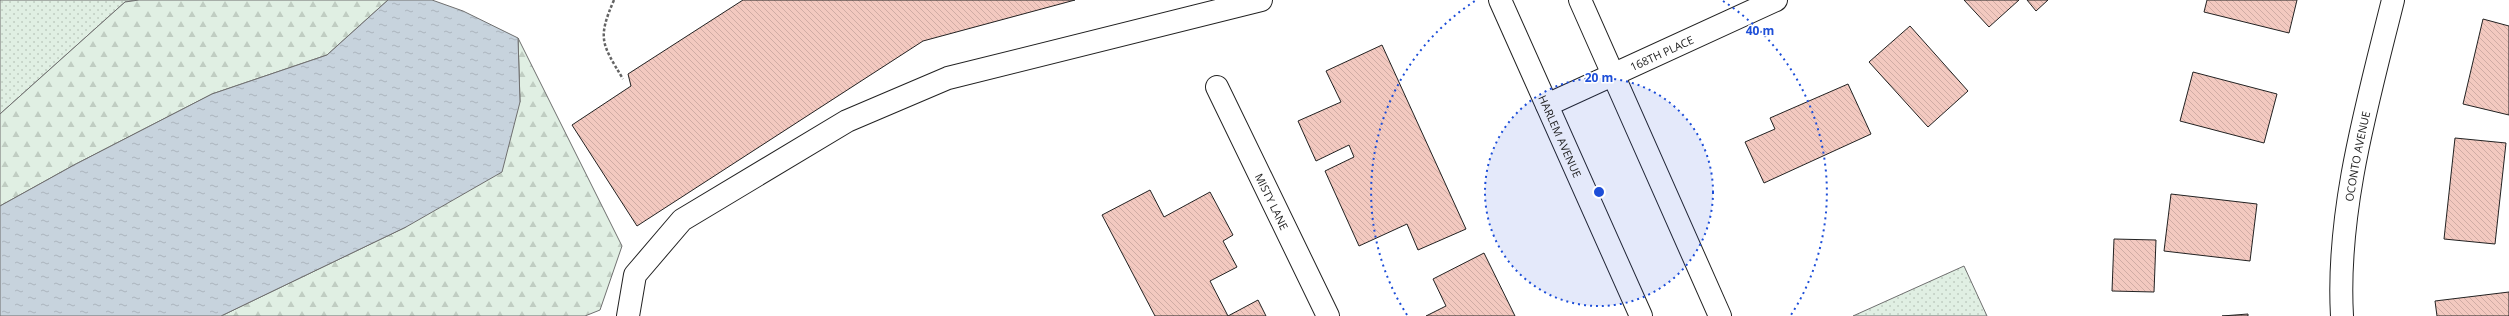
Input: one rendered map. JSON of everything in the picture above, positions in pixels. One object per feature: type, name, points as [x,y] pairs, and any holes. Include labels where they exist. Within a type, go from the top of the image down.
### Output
[{"type":"street","points":[[628,316],[635,275],[682,220],[847,121],[948,78],[1261,0]]},
{"type":"street","name":"HARLEM AVENUE","points":[[1500,0],[1642,316]]},
{"type":"street","points":[[1580,0],[1720,316]]},
{"type":"street","name":"168TH PLACE","points":[[1547,105],[1776,0]]},
{"type":"street","name":"OCONTO AVENUE","points":[[2342,316],[2344,239],[2361,129],[2393,0]]},
{"type":"street","name":"MISTY LANE","points":[[1216,87],[1328,316]]},
{"type":"path","points":[[614,0],[604,23],[602,39],[623,79]]},
{"type":"green space","points":[[0,0],[139,0],[125,2],[0,114]]},
{"type":"green space","points":[[139,0],[388,0],[327,55],[212,94],[74,165],[0,206],[0,114],[125,2]]},
{"type":"green space","points":[[518,38],[622,246],[600,310],[585,316],[221,316],[406,227],[520,102]]},
{"type":"green space","points":[[1964,266],[1987,316],[1853,316]]},
{"type":"water","points":[[388,0],[432,0],[463,11],[518,38],[520,102],[502,172],[406,227],[221,316],[0,316],[0,206],[74,165],[212,94],[327,55]]},
{"type":"building","points":[[743,0],[1075,0],[923,41],[637,226],[572,125],[631,86],[628,74]]},
{"type":"building","points":[[1964,0],[2019,0],[1989,27]]},
{"type":"building","points":[[2027,0],[2048,0],[2036,11]]},
{"type":"building","points":[[2207,0],[2297,0],[2289,33],[2204,12]]},
{"type":"building","points":[[2483,19],[2509,26],[2509,115],[2463,104]]},
{"type":"building","points":[[1910,26],[1968,91],[1928,127],[1869,62]]},
{"type":"building","points":[[1382,45],[1466,229],[1418,250],[1407,224],[1359,246],[1325,171],[1354,157],[1349,145],[1316,161],[1298,121],[1341,102],[1326,71]]},
{"type":"building","points":[[2193,72],[2277,94],[2264,143],[2180,121]]},
{"type":"building","points":[[1848,84],[1871,134],[1764,183],[1745,142],[1775,129],[1770,118]]},
{"type":"building","points":[[2455,138],[2506,143],[2495,244],[2444,239]]},
{"type":"building","points":[[1150,190],[1164,217],[1210,192],[1233,235],[1223,241],[1237,267],[1210,281],[1228,316],[1155,316],[1102,215]]},
{"type":"building","points":[[2171,194],[2257,204],[2250,261],[2164,251]]},
{"type":"building","points":[[2114,239],[2156,240],[2154,292],[2112,291]]},
{"type":"building","points":[[1484,253],[1515,316],[1426,316],[1446,306],[1433,279]]},
{"type":"building","points":[[2509,292],[2509,316],[2437,316],[2435,301]]},
{"type":"building","points":[[1258,300],[1266,316],[1228,316]]},
{"type":"building","points":[[2248,314],[2248,316],[2222,316]]}]
